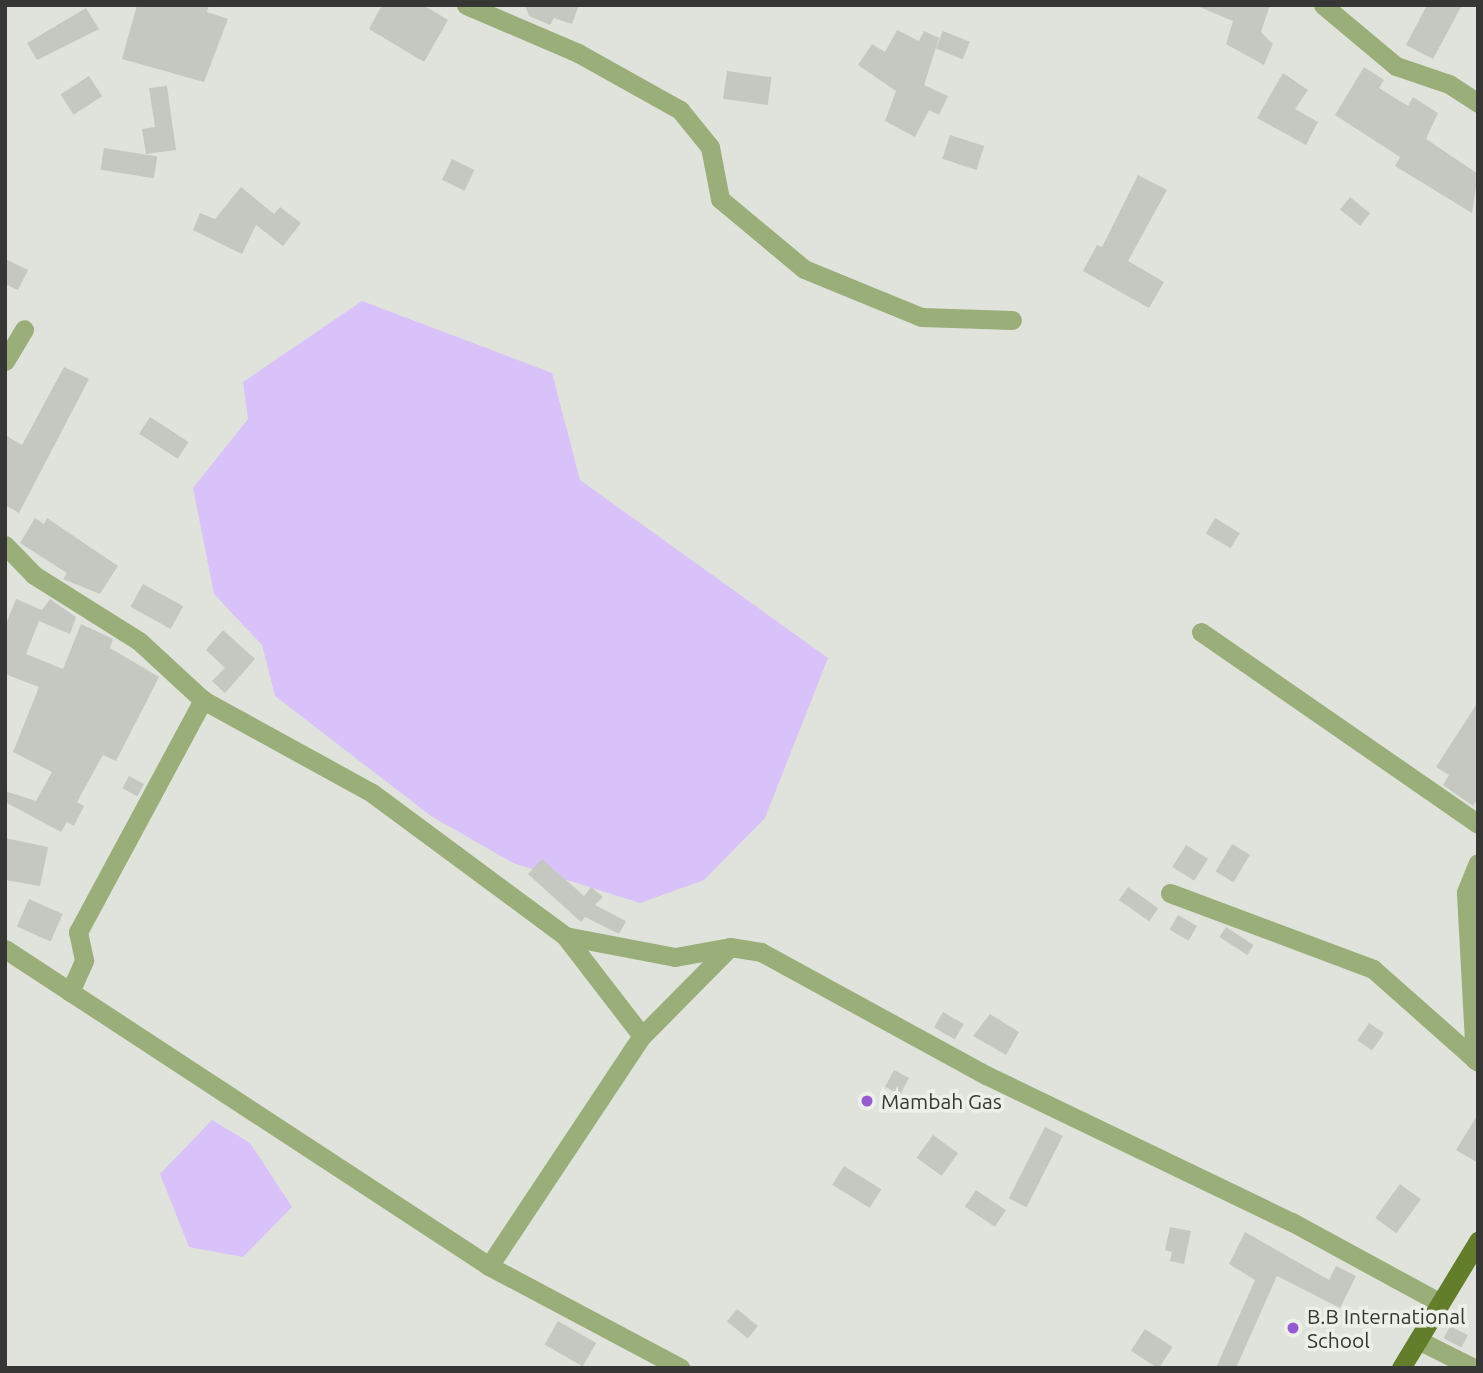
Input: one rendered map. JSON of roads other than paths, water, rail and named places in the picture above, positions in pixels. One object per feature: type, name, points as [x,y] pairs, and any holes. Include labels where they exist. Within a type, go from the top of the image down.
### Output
[{"type":"main road","points":[[1401,1368],[1478,1241]]},
{"type":"street","points":[[467,5],[578,52],[680,110],[710,147],[720,200],[804,269],[921,317],[1012,320]]},
{"type":"street","points":[[1323,5],[1396,66],[1449,84],[1478,103]]},
{"type":"street","points":[[5,361],[24,329]]},
{"type":"street","points":[[5,545],[34,575],[149,649],[203,700],[372,793],[565,936],[642,1036]]},
{"type":"street","points":[[1201,632],[1478,824]]},
{"type":"street","points":[[70,992],[84,960],[78,932],[203,700]]},
{"type":"street","points":[[1476,1061],[1466,892],[1478,863]]},
{"type":"street","points":[[1170,894],[1373,969],[1476,1061]]},
{"type":"street","points":[[565,936],[675,957],[730,947],[761,952],[986,1075],[1292,1222],[1439,1302]]},
{"type":"street","points":[[489,1266],[642,1036],[730,947]]},
{"type":"street","points":[[5,949],[489,1266],[681,1368]]},
{"type":"street","points":[[1418,1340],[1474,1368]]},
{"type":"place","name":"Mambah Gas","points":[[867,1101]]},
{"type":"place","name":"B.B International School","points":[[1293,1328]]}]
